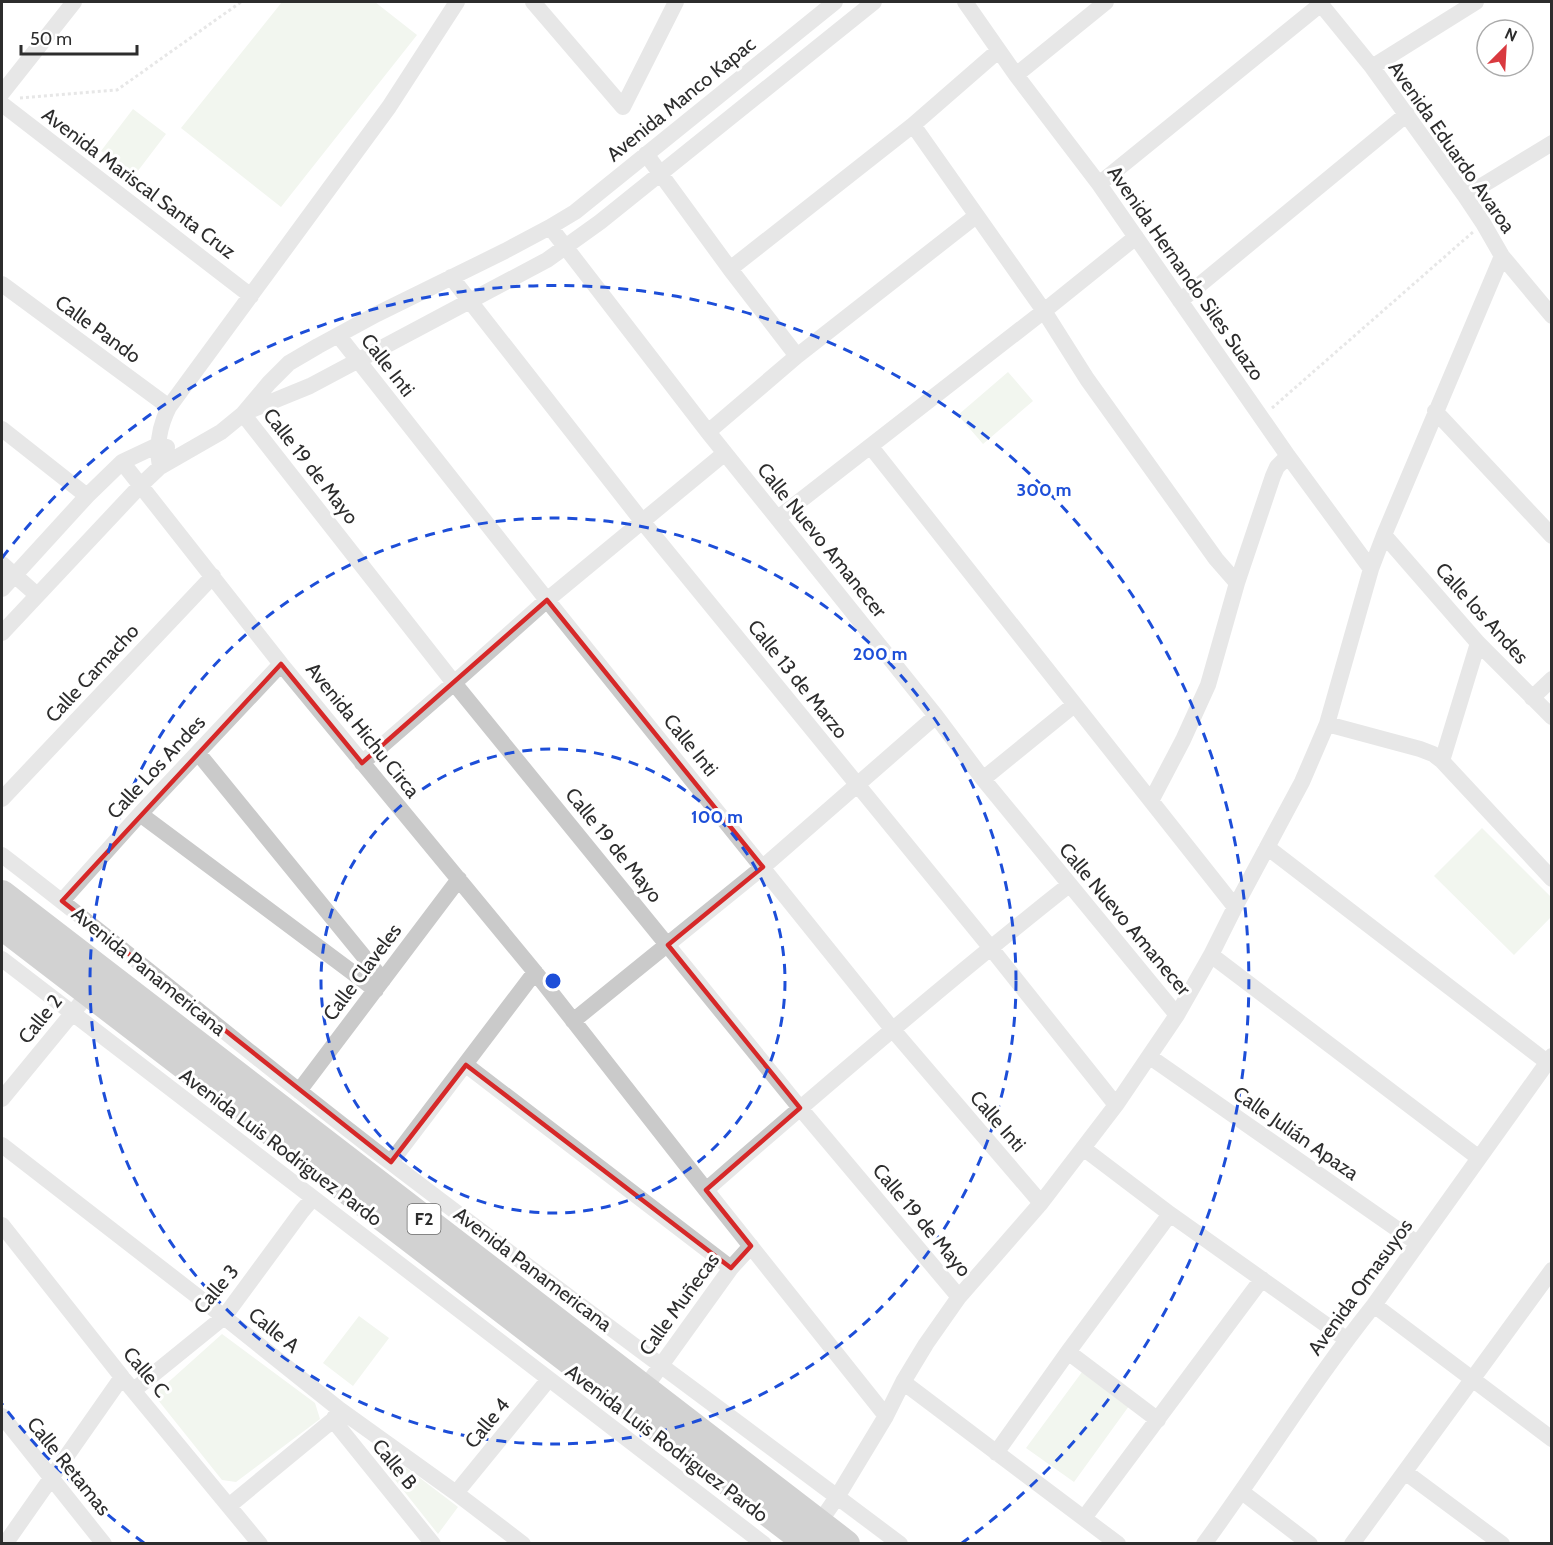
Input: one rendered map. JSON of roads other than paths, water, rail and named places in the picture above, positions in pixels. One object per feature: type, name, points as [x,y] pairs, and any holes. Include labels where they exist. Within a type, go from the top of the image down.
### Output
[{"type":"highway","name":"Avenida Panamericana","points":[[2,894],[644,1389],[814,1533]]},
{"type":"highway","name":"Avenida Panamericana","points":[[2,926],[81,1003],[814,1533],[846,1544]]},
{"type":"street","points":[[5,99],[74,2]]},
{"type":"street","points":[[160,467],[158,445],[162,424],[169,407],[389,107],[457,2]]},
{"type":"street","points":[[533,2],[622,107],[676,2]]},
{"type":"street","points":[[2,633],[160,467],[221,432],[243,414],[310,386],[547,260],[661,174],[874,2]]},
{"type":"street","name":"Avenida Hernando Siles Suazo","points":[[965,2],[998,51],[1099,184],[1261,418],[1371,569]]},
{"type":"street","points":[[1016,75],[1106,2]]},
{"type":"street","points":[[1372,67],[1476,2]]},
{"type":"street","name":"Avenida Manco Kapac","points":[[243,414],[289,363],[377,314],[550,227],[575,212],[830,3]]},
{"type":"street","points":[[1099,184],[1320,3]]},
{"type":"street","name":"Avenida Eduardo Avaroa","points":[[1320,3],[1407,114],[1465,196],[1502,256],[1550,311]]},
{"type":"street","points":[[730,269],[913,124],[998,51]]},
{"type":"street","name":"Avenida Mariscal Santa Cruz","points":[[5,99],[251,296]]},
{"type":"street","points":[[1180,301],[1407,114]]},
{"type":"street","points":[[913,124],[1044,311],[1094,388],[1216,559],[1237,583]]},
{"type":"street","points":[[1465,196],[1551,143]]},
{"type":"street","points":[[646,154],[797,356]]},
{"type":"street","points":[[708,432],[797,356],[976,216]]},
{"type":"street","name":"Calle Nuevo Amanecer","points":[[550,227],[708,432],[1069,885],[1177,1016]]},
{"type":"street","points":[[778,518],[1136,237]]},
{"type":"street","points":[[814,1533],[886,1416],[926,1344],[959,1297],[1041,1203],[1116,1105],[1177,1016],[1211,955],[1234,907],[1302,782],[1327,724],[1371,569],[1502,256]]},
{"type":"street","name":"Calle 13 de Marzo","points":[[451,277],[642,521],[1116,1105]]},
{"type":"street","name":"Calle Pando","points":[[2,284],[169,407]]},
{"type":"street","name":"Calle Inti","points":[[338,335],[547,600],[892,1029],[1041,1203]]},
{"type":"street","points":[[1436,411],[1551,536]]},
{"type":"street","name":"Calle 19 de Mayo","points":[[243,414],[454,683],[800,1108],[959,1297]]},
{"type":"street","points":[[2,429],[87,496]]},
{"type":"street","points":[[2,588],[8,569],[122,462],[158,445],[187,452]]},
{"type":"street","points":[[871,447],[1234,907]]},
{"type":"street","points":[[362,763],[547,600],[725,453]]},
{"type":"street","points":[[1152,801],[1208,686],[1237,583],[1273,476],[1277,467],[1288,456]]},
{"type":"street","name":"Avenida Hichu Circa","points":[[122,462],[281,664],[535,972],[886,1416]]},
{"type":"street","name":"Calle los Andes","points":[[1384,535],[1478,643],[1551,717]]},
{"type":"street","points":[[8,569],[37,595]]},
{"type":"street","name":"Calle Camacho","points":[[2,799],[213,576]]},
{"type":"street","points":[[1442,761],[1478,643]]},
{"type":"street","name":"Calle Los Andes","points":[[62,901],[281,664]]},
{"type":"street","points":[[1532,698],[1551,680]]},
{"type":"street","points":[[984,779],[1074,705]]},
{"type":"street","points":[[573,1021],[763,867],[936,716]]},
{"type":"street","points":[[1327,724],[1420,748],[1433,754],[1551,879]]},
{"type":"street","points":[[198,753],[380,985]]},
{"type":"street","points":[[140,814],[380,985]]},
{"type":"street","points":[[1267,847],[1549,1059]]},
{"type":"street","name":"Avenida Panamericana","points":[[2,855],[391,1162],[899,1543]]},
{"type":"street","name":"Calle Claveles","points":[[299,1091],[459,879]]},
{"type":"street","points":[[706,1190],[892,1029],[1069,885]]},
{"type":"street","points":[[1211,955],[1479,1158]]},
{"type":"street","name":"Avenida Luis Rodriguez Pardo","points":[[2,959],[81,1003],[313,1198],[764,1544]]},
{"type":"street","points":[[391,1162],[535,972]]},
{"type":"street","name":"Calle 2","points":[[2,1099],[81,1003]]},
{"type":"street","name":"Calle Julián Apaza","points":[[1150,1056],[1417,1243]]},
{"type":"street","name":"Avenida Omasuyos","points":[[1204,1544],[1346,1339],[1374,1305],[1549,1059]]},
{"type":"street","points":[[465,1065],[731,1268]]},
{"type":"street","name":"Calle A","points":[[2,1145],[224,1317],[336,1415],[456,1493],[523,1544]]},
{"type":"street","points":[[1083,1148],[1170,1214],[1346,1339]]},
{"type":"street","name":"Calle 3","points":[[134,1390],[224,1317],[313,1198]]},
{"type":"street","points":[[996,1453],[1170,1214]]},
{"type":"street","name":"Calle C","points":[[2,1225],[122,1377],[260,1544]]},
{"type":"street","name":"Calle Muñecas","points":[[644,1389],[731,1268],[751,1246]]},
{"type":"street","points":[[1352,1544],[1551,1270]]},
{"type":"street","points":[[1084,1518],[1262,1279]]},
{"type":"street","points":[[1374,1305],[1551,1439]]},
{"type":"street","points":[[1068,1352],[1158,1420]]},
{"type":"street","points":[[5,1544],[122,1377]]},
{"type":"street","name":"Calle 4","points":[[456,1493],[549,1379]]},
{"type":"street","points":[[903,1382],[1118,1544]]},
{"type":"street","points":[[230,1505],[336,1415]]},
{"type":"street","name":"Calle B","points":[[336,1415],[433,1544]]},
{"type":"street","name":"Calle Retamas","points":[[2,1416],[104,1544]]},
{"type":"street","points":[[1405,1472],[1501,1543]]},
{"type":"street","points":[[1242,1492],[1310,1544]]}]
